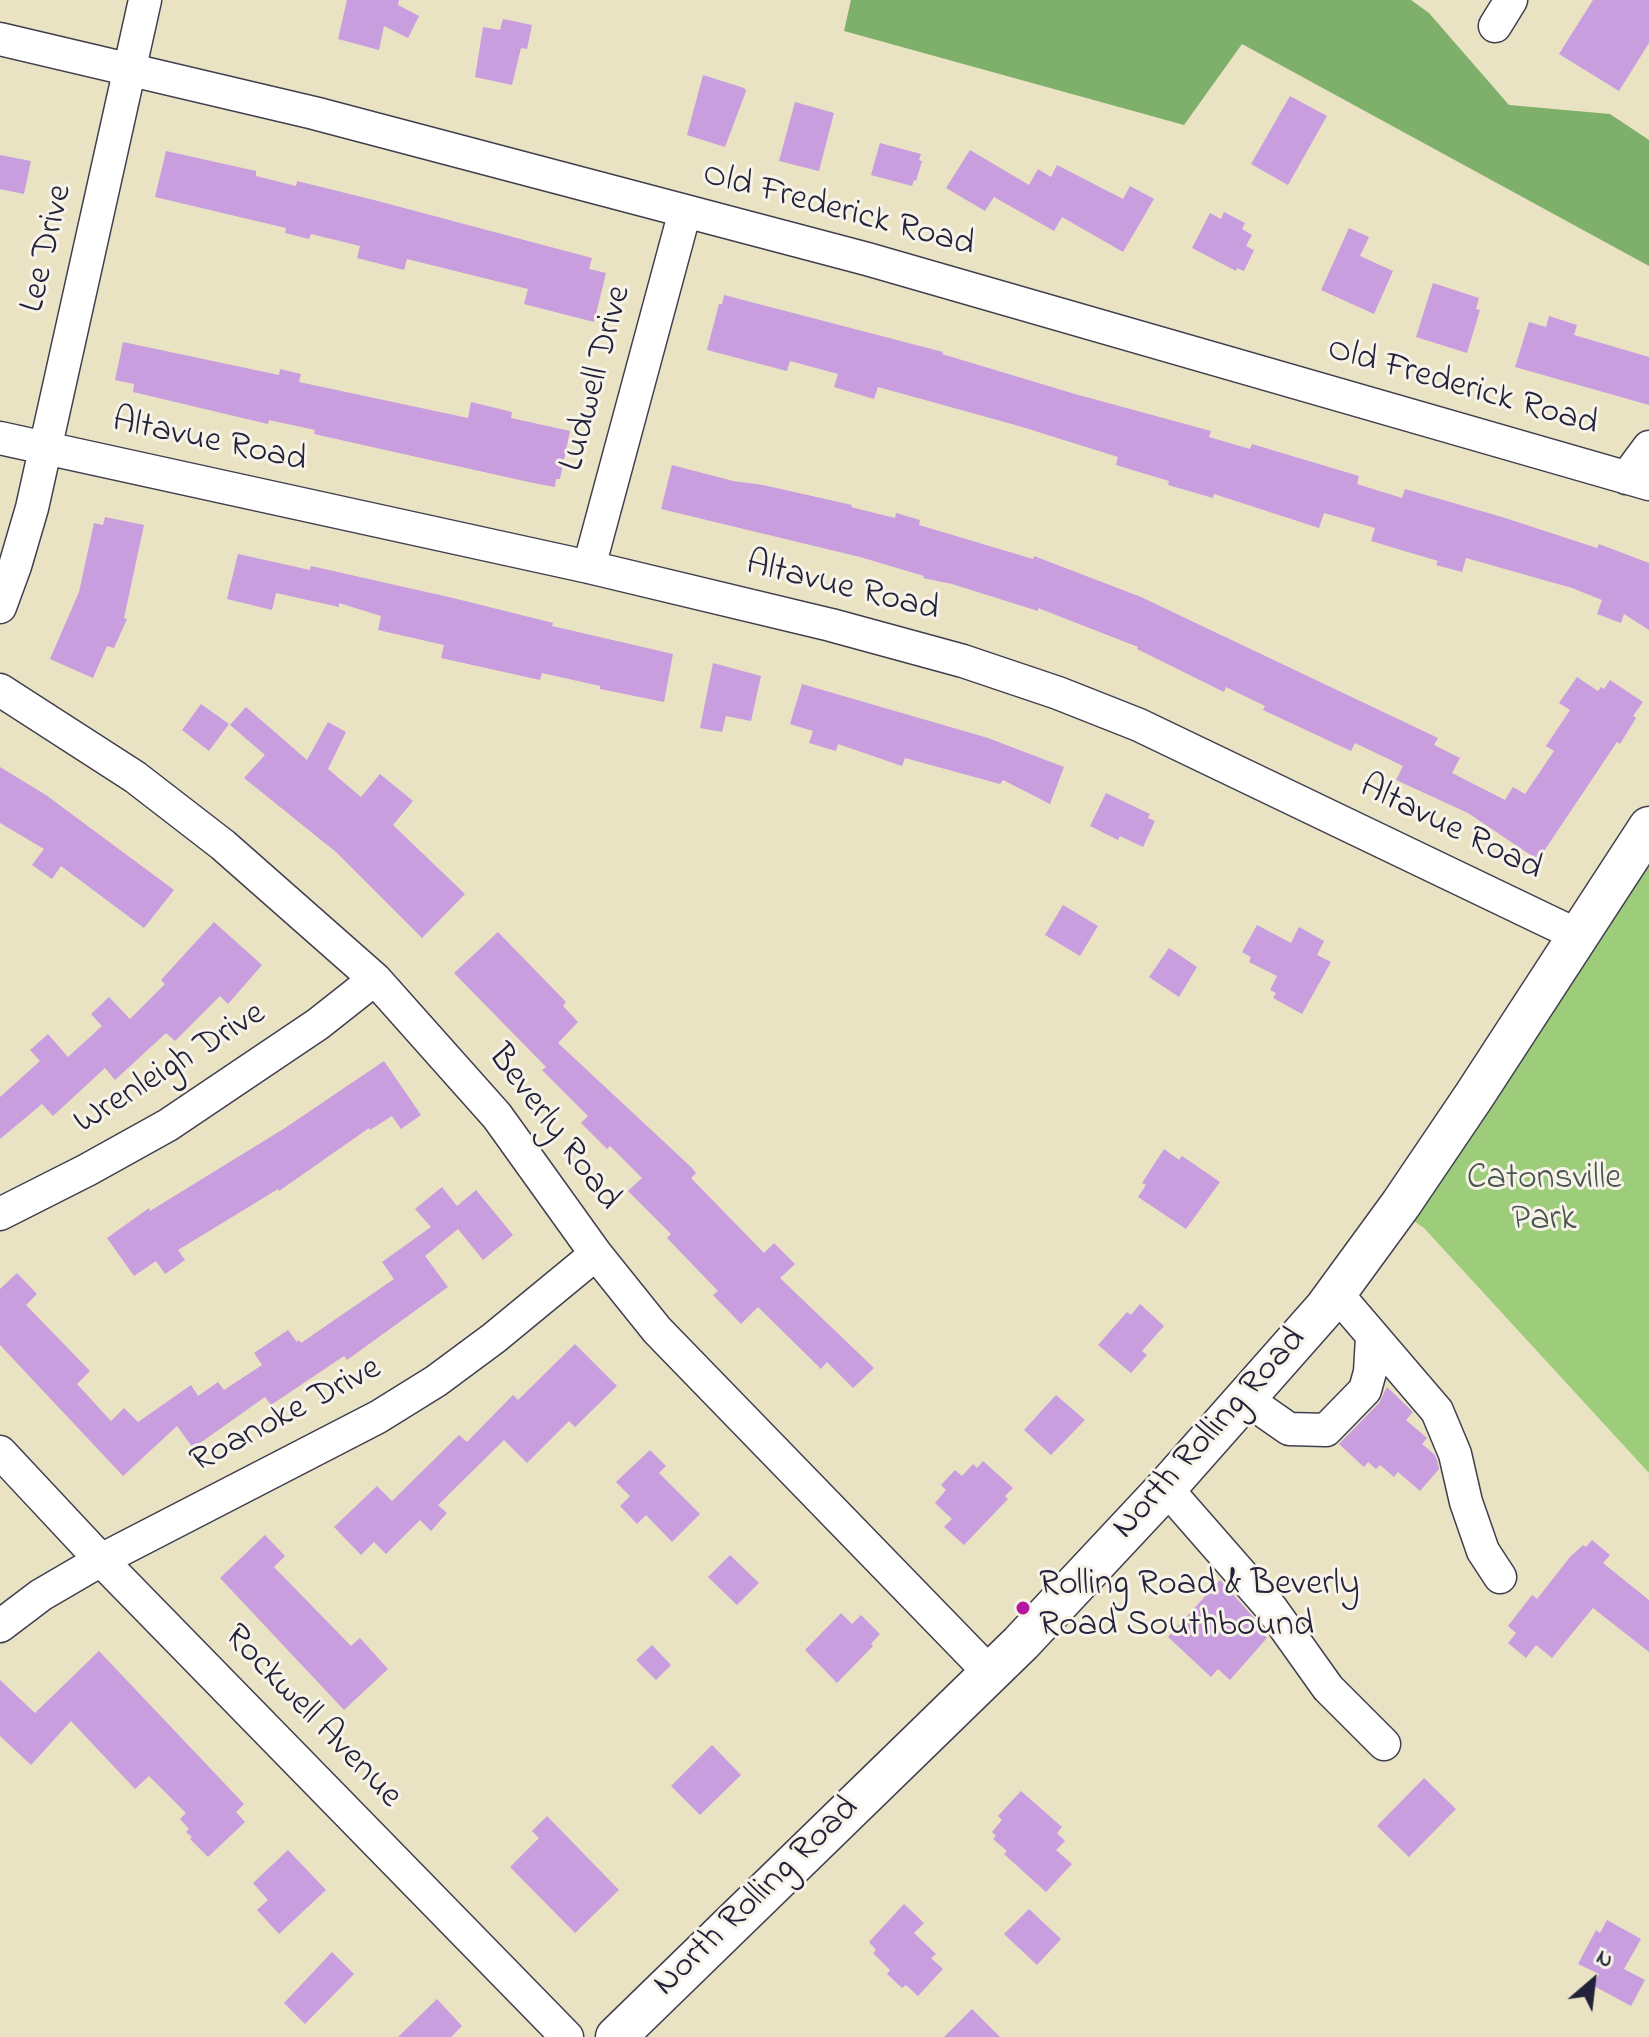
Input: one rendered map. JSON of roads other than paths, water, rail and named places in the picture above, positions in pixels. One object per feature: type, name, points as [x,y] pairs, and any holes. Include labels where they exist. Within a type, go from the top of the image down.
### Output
[{"type":"main road","name":"North Rolling Road","points":[[616,2037],[1021,1643],[1246,1399],[1336,1293],[1401,1204],[1649,827]]},
{"type":"street","name":"Lee Drive","points":[[0,607],[32,508],[145,0]]},
{"type":"street","name":"Old Frederick Road","points":[[0,39],[329,117],[882,264],[1638,481]]},
{"type":"street","name":"Ludwell Drive","points":[[589,567],[685,211]]},
{"type":"street","name":"Altavue Road","points":[[0,438],[589,567],[831,625],[963,661],[1139,725],[1577,935]]},
{"type":"street","points":[[1638,481],[1649,447]]},
{"type":"street","name":"Beverly Road","points":[[0,690],[61,727],[160,796],[223,845],[375,979],[497,1116],[596,1254],[657,1330],[989,1672]]},
{"type":"street","name":"Wrenleigh Drive","points":[[0,1214],[168,1125],[318,1024],[375,979]]},
{"type":"street","name":"Roanoke Drive","points":[[0,1626],[41,1595],[101,1560],[378,1417],[436,1381],[596,1254]]},
{"type":"street","points":[[1336,1293],[1437,1411],[1455,1454],[1466,1502],[1483,1551],[1500,1577]]},
{"type":"street","points":[[1246,1399],[1289,1429],[1326,1430],[1365,1390],[1370,1372],[1372,1338]]},
{"type":"street","name":"Rockwell Avenue","points":[[0,1452],[101,1560],[567,2037]]},
{"type":"street","points":[[1166,1488],[1271,1608],[1328,1688],[1384,1744]]},
{"type":"place","name":"Rolling Road & Beverly Road Southbound","points":[[1023,1608]]},
{"type":"park label","name":"Catonsville Park","points":[[1544,1202]]}]
